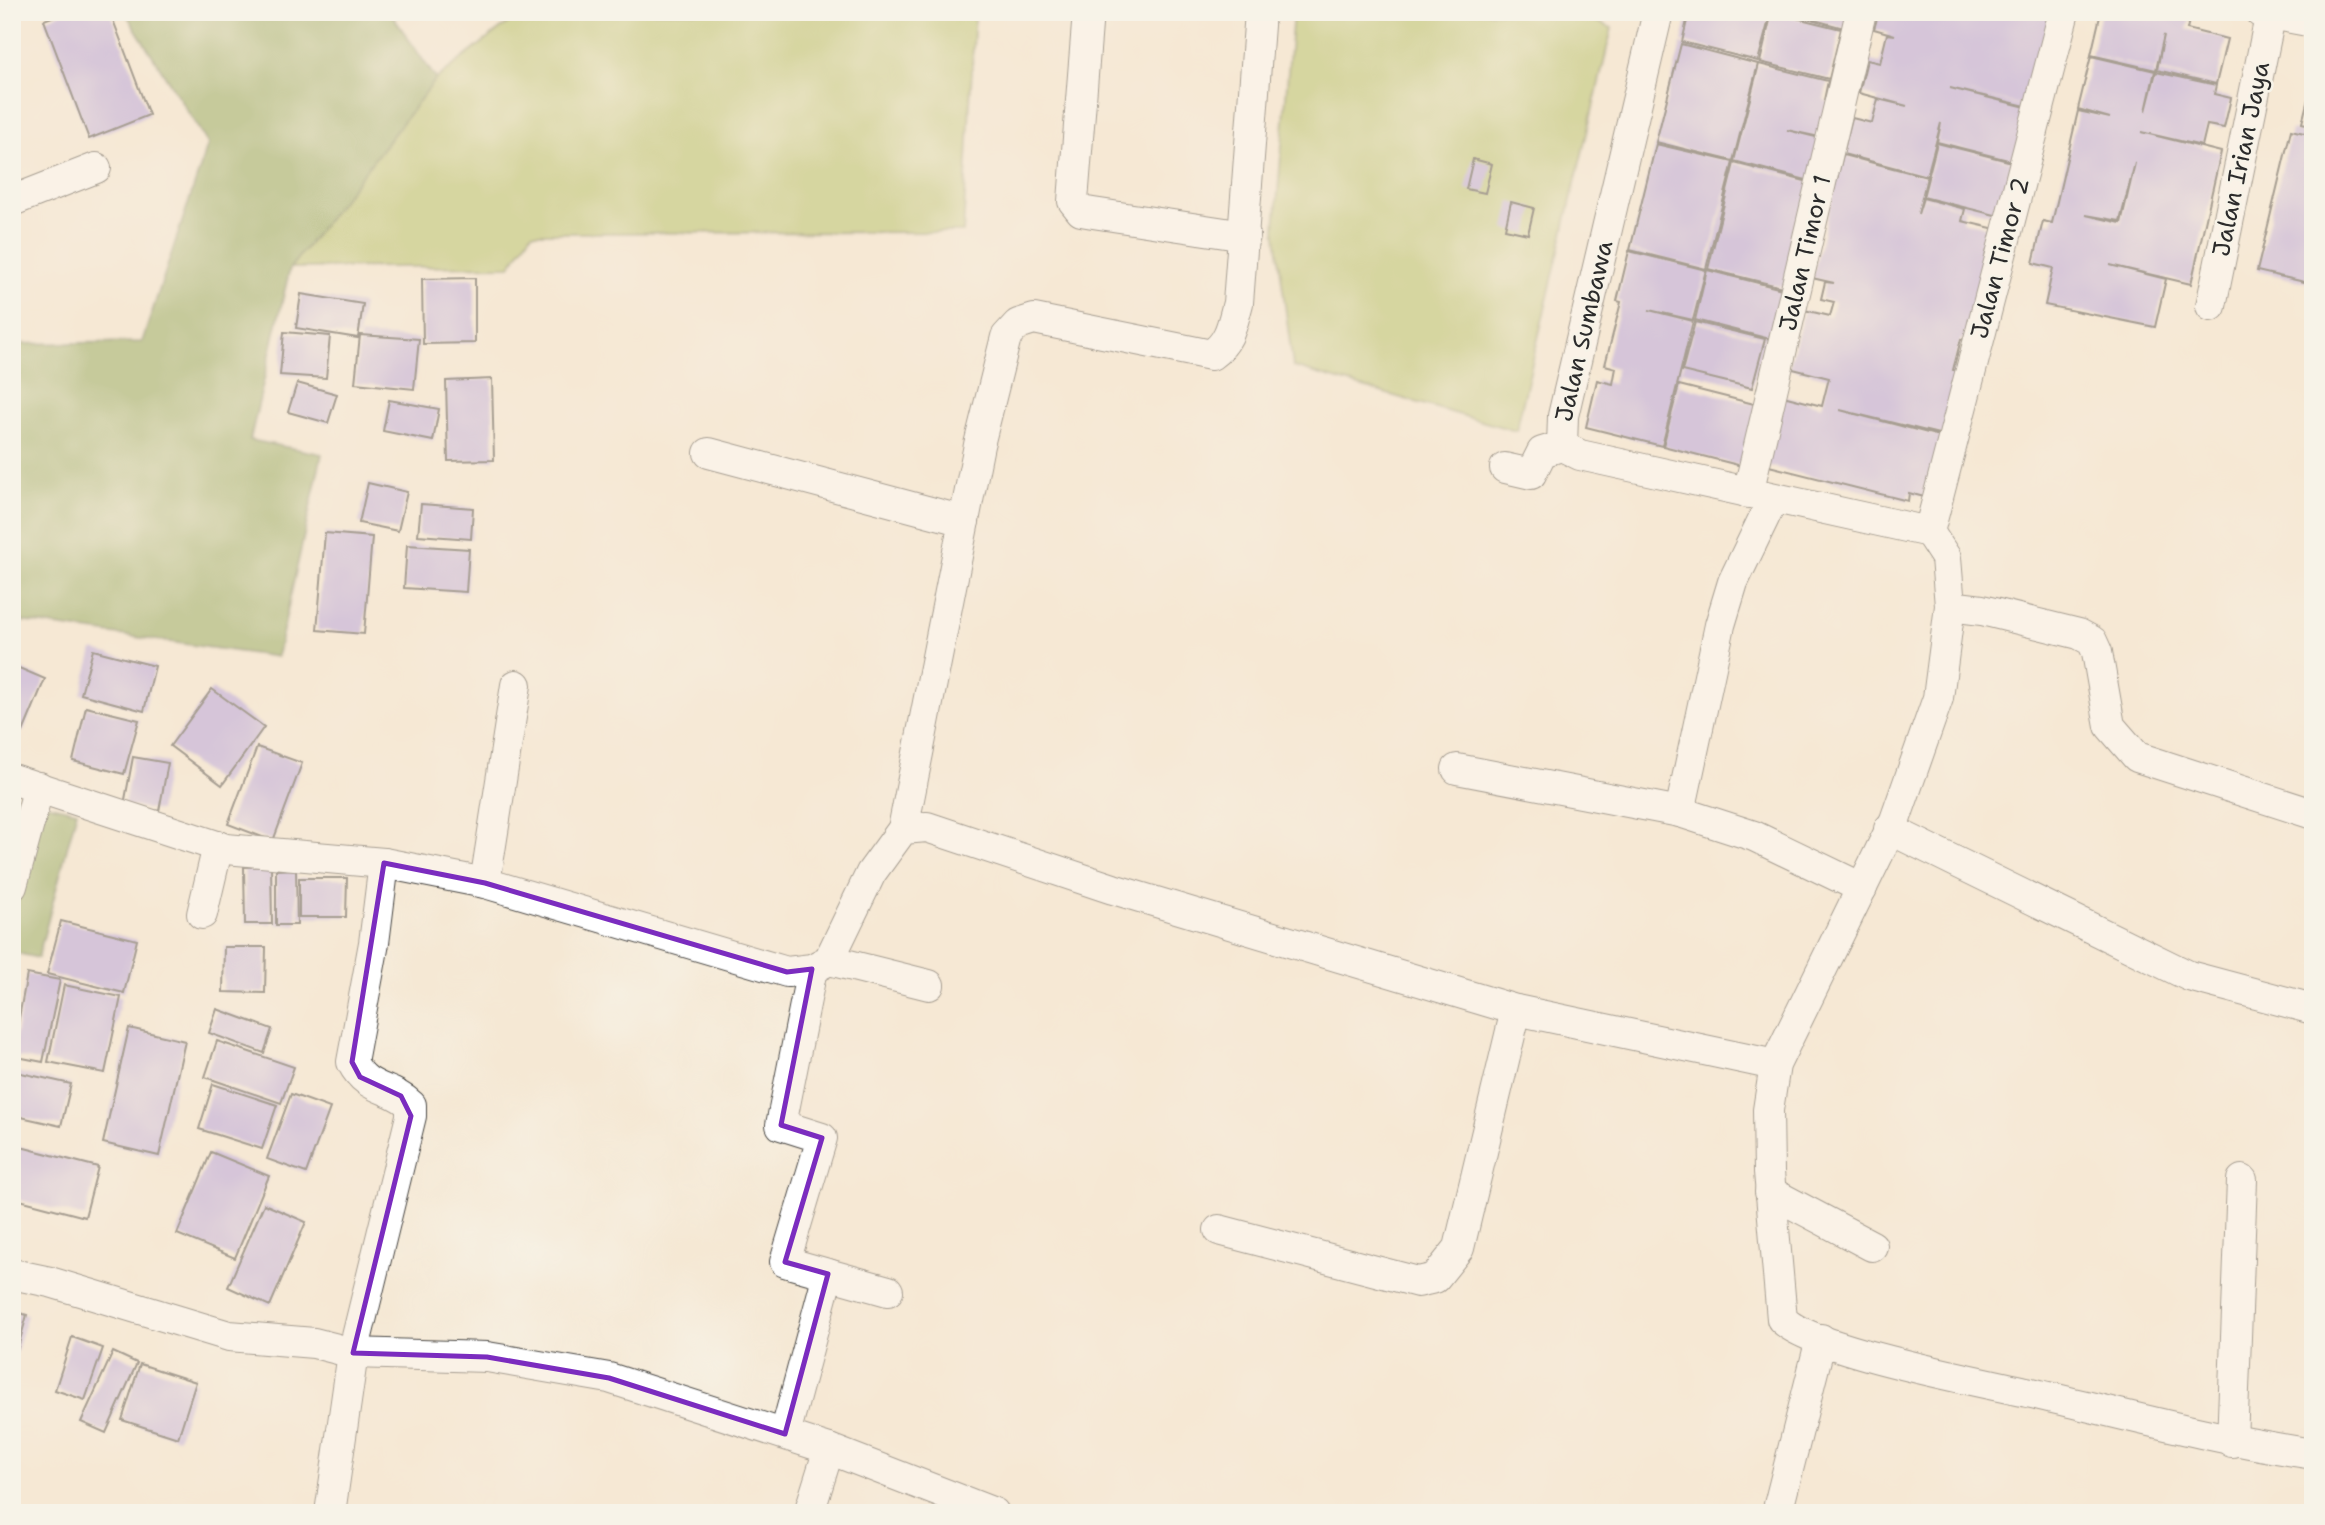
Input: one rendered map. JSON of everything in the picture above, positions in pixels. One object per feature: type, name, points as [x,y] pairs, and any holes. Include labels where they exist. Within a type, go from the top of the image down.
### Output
[{"type":"street","points":[[1088,12],[1073,201],[1081,211],[1245,236]]},
{"type":"street","points":[[887,1291],[785,1262],[822,1138],[781,1125],[821,965],[871,873],[903,828],[964,521],[1006,337],[1018,324],[1034,319],[1210,355],[1222,348],[1231,332],[1245,236],[1260,12]]},
{"type":"street","name":"Jalan Sumbawa","points":[[1658,12],[1563,415],[1562,446],[1580,455],[1760,496],[1933,518]]},
{"type":"street","name":"Jalan Timor 1","points":[[1680,812],[1727,604],[1760,496],[1861,12]]},
{"type":"street","name":"Jalan Timor 2","points":[[1933,518],[2064,12]]},
{"type":"street","points":[[2267,13],[2313,22]]},
{"type":"street","name":"Jalan Irian Jaya","points":[[2211,306],[2267,13]]},
{"type":"street","points":[[12,201],[96,168]]},
{"type":"street","points":[[1505,468],[1531,474],[1542,452],[1562,446]]},
{"type":"street","points":[[709,453],[964,521]]},
{"type":"street","points":[[1933,518],[1945,558],[1950,606],[1938,698],[1926,740],[1862,888],[1775,1065],[1768,1110],[1770,1192],[1780,1314],[1786,1324],[1821,1339],[1895,1362],[2232,1442],[2313,1454]]},
{"type":"street","points":[[1950,606],[1982,610],[2079,634],[2092,641],[2097,652],[2110,726],[2137,757],[2313,814]]},
{"type":"street","points":[[485,883],[516,685]]},
{"type":"street","points":[[1457,769],[1680,812],[1754,836],[1862,888]]},
{"type":"street","points":[[12,886],[26,783],[218,846],[384,863],[485,883],[787,972],[821,965],[929,985]]},
{"type":"street","points":[[903,828],[927,827],[1113,889],[1516,1010],[1775,1065]]},
{"type":"street","points":[[1889,829],[2189,976],[2313,1009]]},
{"type":"street","points":[[202,914],[218,846]]},
{"type":"street","points":[[330,1513],[353,1353],[411,1116],[411,1105],[401,1096],[376,1087],[360,1077],[352,1062],[374,943],[384,863]]},
{"type":"street","points":[[1219,1230],[1418,1282],[1435,1278],[1460,1248],[1516,1010]]},
{"type":"street","points":[[2232,1442],[2242,1180]]},
{"type":"street","points":[[1770,1192],[1872,1246]]},
{"type":"street","points":[[12,1274],[50,1282],[229,1336],[314,1343],[353,1353],[486,1357],[609,1378],[829,1449],[994,1513]]},
{"type":"street","points":[[785,1434],[828,1275]]},
{"type":"street","points":[[1777,1513],[1821,1339]]},
{"type":"street","points":[[809,1513],[829,1449]]},
{"type":"highlighted area","points":[[384,863],[485,883],[787,972],[812,969],[781,1125],[822,1138],[785,1262],[828,1274],[785,1434],[609,1378],[487,1357],[353,1353],[411,1116],[401,1096],[360,1077],[352,1062]]},
{"type":"green space","points":[[125,12],[390,12],[436,79],[290,268],[250,440],[322,454],[277,657],[12,620],[12,344],[142,342],[208,144]]},
{"type":"green space","points":[[522,12],[975,12],[963,232],[532,233],[510,266],[290,268],[436,79]]},
{"type":"green space","points":[[1293,12],[1574,12],[1612,28],[1516,431],[1293,367],[1275,228]]},
{"type":"green space","points":[[12,796],[77,811],[38,958],[12,952]]},
{"type":"building","points":[[65,12],[110,12],[149,115],[89,139],[44,20]]},
{"type":"building","points":[[1689,12],[1771,12],[1758,61],[1682,42]]},
{"type":"building","points":[[1772,12],[1841,29],[1829,79],[1760,62]]},
{"type":"building","points":[[1785,12],[1856,12],[1851,30]]},
{"type":"building","points":[[1879,12],[2051,12],[2030,107],[1950,88],[2030,108],[2016,162],[1937,142],[1941,123],[1927,176],[1843,154],[1852,118],[1872,123],[1878,99],[1907,106],[1859,93],[1867,60],[1880,63],[1887,34],[1895,35],[1874,29]]},
{"type":"building","points":[[2101,12],[2139,12],[2168,19],[2170,12],[2191,12],[2187,29],[2227,39],[2216,84],[2157,70],[2164,35],[2156,70],[2091,55]]},
{"type":"building","points":[[1681,44],[1758,64],[1733,161],[1656,142]]},
{"type":"building","points":[[2091,56],[2155,71],[2146,111],[2156,72],[2216,85],[2214,94],[2231,98],[2224,128],[2207,125],[2202,146],[2141,132],[2221,152],[2191,284],[2110,265],[2166,279],[2155,327],[2045,305],[2053,268],[2033,263],[2043,221],[2052,223],[2078,111],[2110,118],[2078,109]],"holes":[[[2135,163],[2121,223],[2086,215],[2120,221]]]},
{"type":"building","points":[[1759,64],[1828,81],[1824,100],[1833,103],[1824,138],[1787,130],[1824,139],[1814,182],[1734,161]]},
{"type":"building","points":[[2313,83],[2313,126],[2302,123]]},
{"type":"building","points":[[2291,130],[2313,135],[2313,284],[2257,271]]},
{"type":"building","points":[[1937,143],[2016,163],[2003,217],[1923,197]]},
{"type":"building","points":[[1656,144],[1733,162],[1706,269],[1630,250]]},
{"type":"building","points":[[1843,155],[1927,177],[1918,214],[1923,198],[1965,209],[1962,221],[2000,230],[1972,342],[1961,339],[1953,370],[1960,371],[1943,435],[1840,410],[1943,437],[1928,498],[1909,493],[1908,501],[1765,465],[1783,396],[1822,406],[1829,378],[1789,368],[1804,310],[1830,316],[1834,302],[1821,299],[1825,282],[1834,283],[1812,278]]},
{"type":"building","points":[[1473,159],[1492,164],[1485,193],[1466,189]]},
{"type":"building","points":[[1734,163],[1813,183],[1786,288],[1708,269]]},
{"type":"building","points":[[1511,202],[1534,208],[1528,234],[1505,229]]},
{"type":"building","points":[[1629,251],[1706,270],[1693,320],[1649,310],[1693,321],[1662,446],[1586,427],[1597,380],[1613,384],[1616,368],[1605,365],[1621,302],[1617,301]]},
{"type":"building","points":[[1707,270],[1786,290],[1774,340],[1695,320]]},
{"type":"building","points":[[475,278],[475,343],[423,344],[422,279]]},
{"type":"building","points":[[301,294],[363,304],[358,338],[296,328]]},
{"type":"building","points":[[1695,322],[1765,339],[1752,388],[1682,371]]},
{"type":"building","points":[[284,332],[330,336],[326,378],[280,375]]},
{"type":"building","points":[[360,335],[419,339],[414,389],[355,383]]},
{"type":"building","points":[[492,379],[494,460],[448,461],[446,381]]},
{"type":"building","points":[[297,383],[337,394],[328,423],[288,412]]},
{"type":"building","points":[[1679,385],[1758,405],[1742,466],[1663,446]]},
{"type":"building","points":[[389,400],[439,409],[433,441],[383,431]]},
{"type":"building","points":[[368,483],[407,492],[398,531],[359,523]]},
{"type":"building","points":[[421,504],[473,508],[471,539],[418,535]]},
{"type":"building","points":[[325,533],[372,537],[364,634],[317,630]]},
{"type":"building","points":[[407,545],[469,549],[466,592],[404,588]]},
{"type":"building","points":[[93,650],[155,666],[144,711],[81,694]]},
{"type":"building","points":[[12,665],[45,679],[23,732],[12,728]]},
{"type":"building","points":[[212,689],[264,727],[222,785],[170,746]]},
{"type":"building","points":[[86,707],[139,720],[124,774],[73,761]]},
{"type":"building","points":[[257,747],[302,763],[273,841],[228,824]]},
{"type":"building","points":[[133,757],[168,763],[159,811],[124,805]]},
{"type":"building","points":[[271,866],[272,924],[245,924],[244,867]]},
{"type":"building","points":[[296,869],[297,925],[276,925],[276,870]]},
{"type":"building","points":[[299,878],[347,878],[346,917],[299,917]]},
{"type":"building","points":[[61,921],[137,940],[124,993],[47,974]]},
{"type":"building","points":[[224,947],[266,947],[265,993],[223,992]]},
{"type":"building","points":[[27,974],[60,980],[43,1062],[12,1056]]},
{"type":"building","points":[[64,985],[121,997],[105,1073],[48,1062]]},
{"type":"building","points":[[217,1009],[272,1029],[264,1053],[209,1033]]},
{"type":"building","points":[[129,1028],[185,1041],[159,1156],[103,1143]]},
{"type":"building","points":[[217,1041],[294,1067],[281,1103],[205,1077]]},
{"type":"building","points":[[12,1071],[71,1084],[61,1126],[12,1115]]},
{"type":"building","points":[[213,1084],[277,1105],[262,1149],[199,1129]]},
{"type":"building","points":[[291,1094],[330,1108],[306,1173],[267,1159]]},
{"type":"building","points":[[17,1146],[98,1167],[85,1217],[12,1198],[12,1162]]},
{"type":"building","points":[[211,1152],[269,1176],[235,1258],[177,1234]]},
{"type":"building","points":[[264,1204],[306,1222],[270,1306],[228,1287]]},
{"type":"building","points":[[12,1311],[27,1315],[13,1365],[12,1364]]},
{"type":"building","points":[[72,1337],[103,1348],[85,1400],[55,1390]]},
{"type":"building","points":[[113,1352],[137,1363],[106,1433],[81,1422]]},
{"type":"building","points":[[140,1364],[196,1382],[178,1438],[122,1420]]}]
